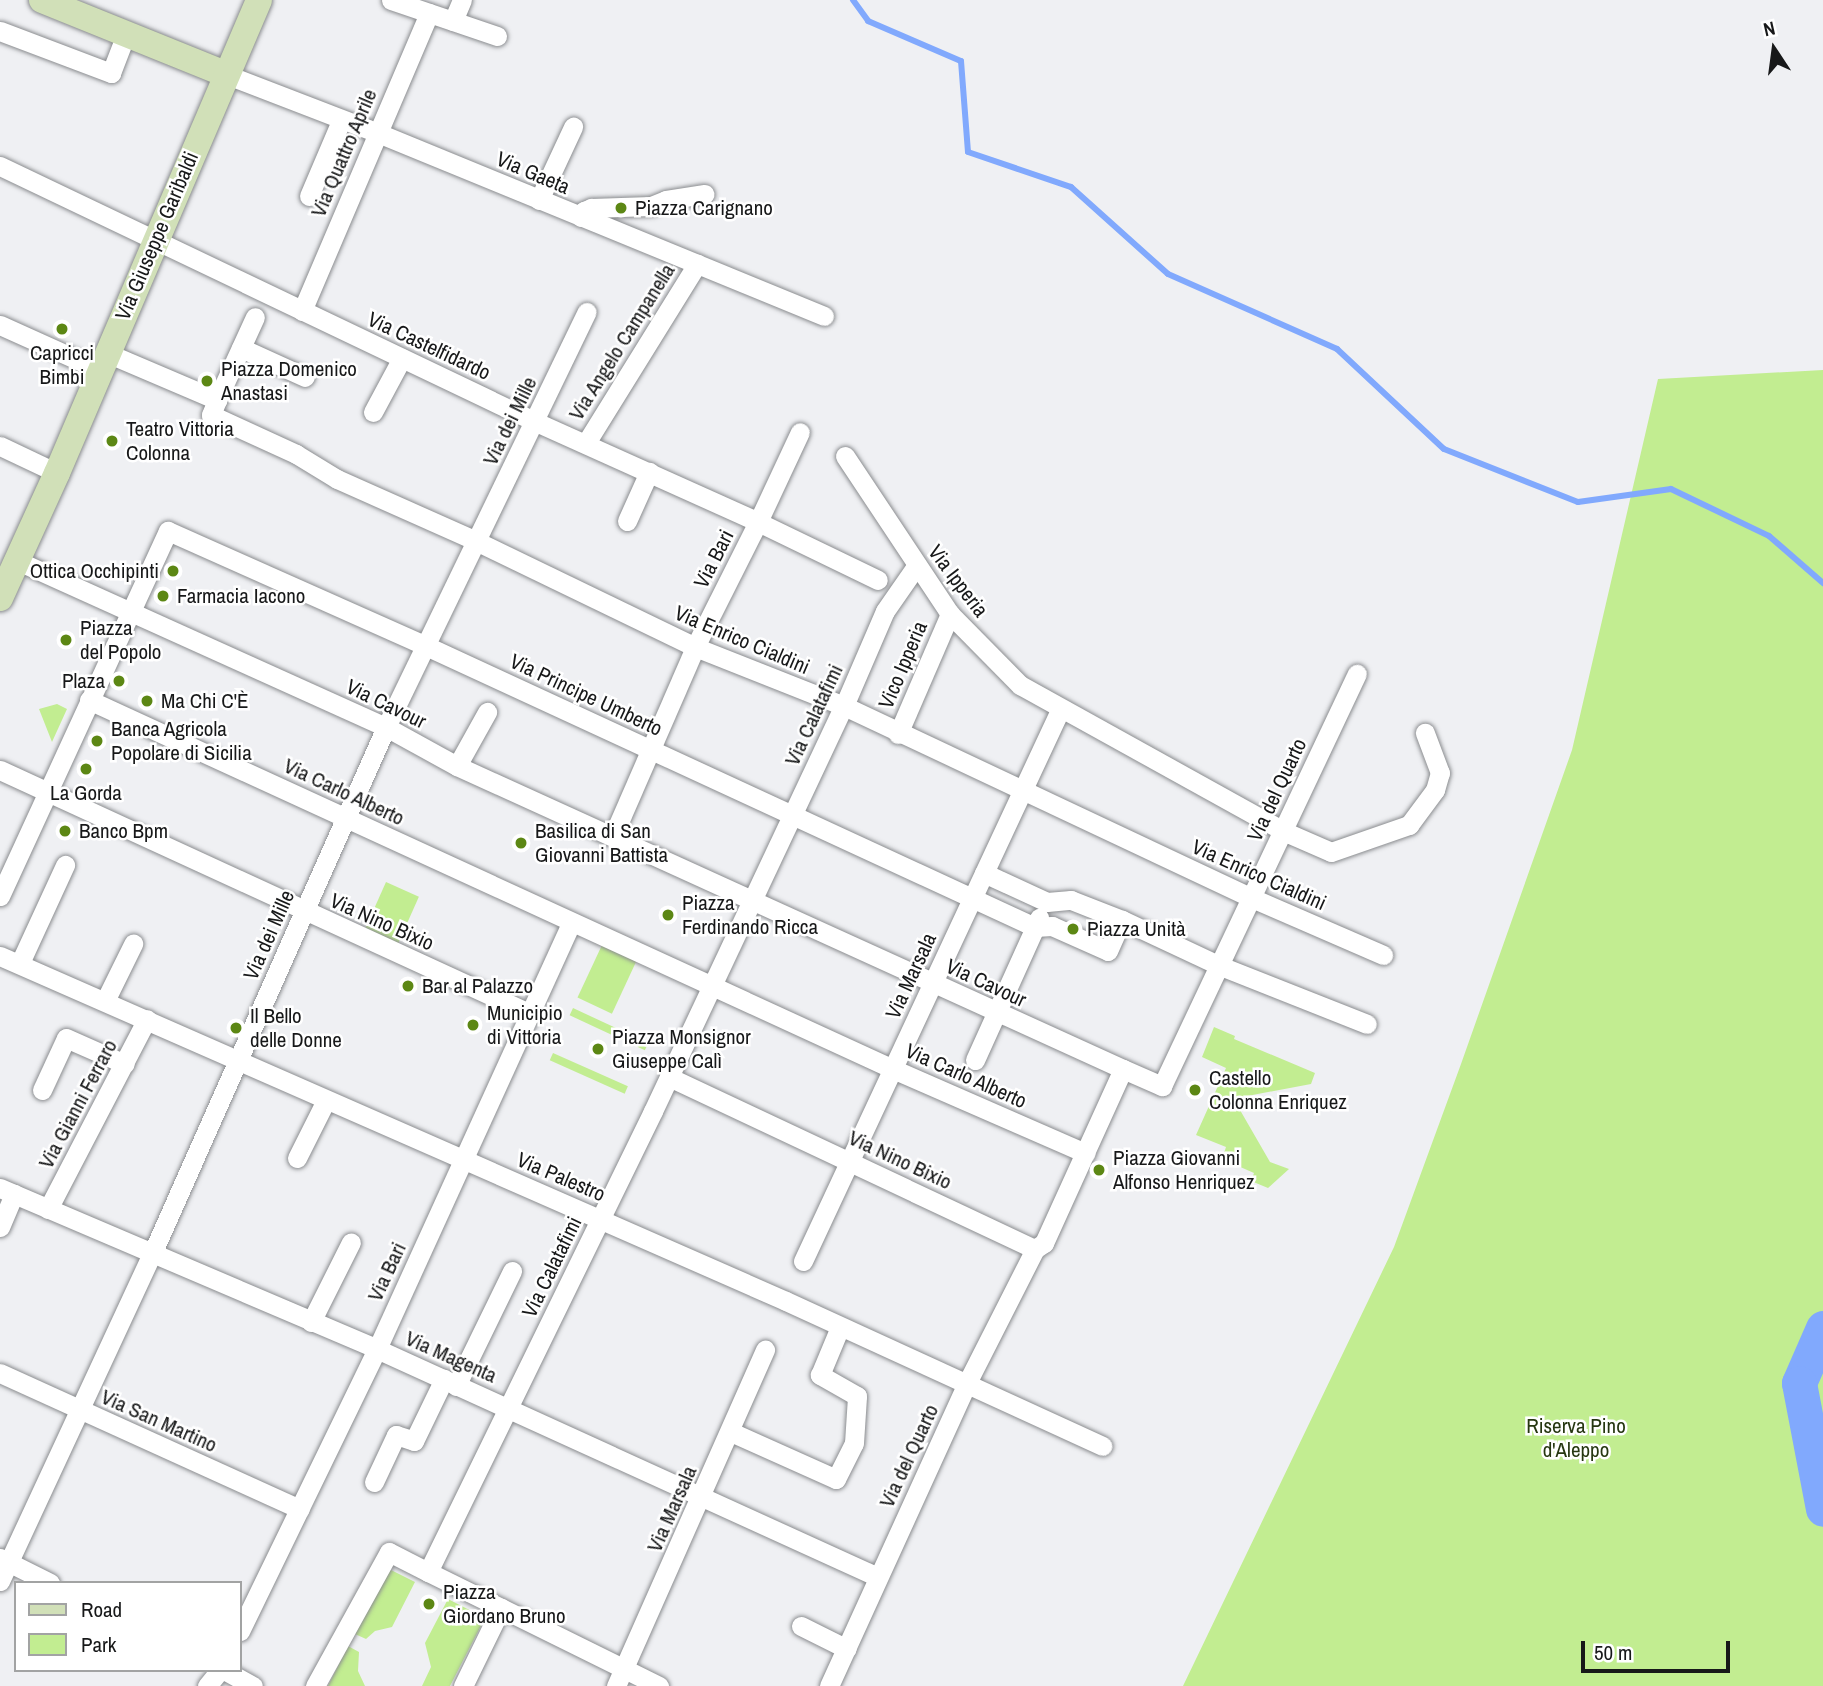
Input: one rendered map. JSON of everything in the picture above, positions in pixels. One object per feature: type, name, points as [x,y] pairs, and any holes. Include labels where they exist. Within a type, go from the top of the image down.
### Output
[{"type":"main road","points":[[42,0],[78,7],[126,34],[225,74]]},
{"type":"main road","name":"Via Giuseppe Garibaldi","points":[[0,598],[57,473],[225,74],[259,0]]},
{"type":"street","points":[[391,0],[497,36]]},
{"type":"street","points":[[453,21],[462,0]]},
{"type":"street","name":"Via Quattro Aprile","points":[[302,311],[429,13]]},
{"type":"street","points":[[0,32],[111,73],[126,34]]},
{"type":"street","name":"Via Gaeta","points":[[225,74],[341,121],[378,133],[824,316]]},
{"type":"street","points":[[309,196],[341,121]]},
{"type":"street","points":[[539,200],[573,127]]},
{"type":"street","name":"Via Castelfidardo","points":[[0,166],[536,422],[758,522],[878,580]]},
{"type":"street","points":[[581,217],[584,211],[592,208],[651,206],[666,200],[705,194]]},
{"type":"street","name":"Via Angelo Campanella","points":[[586,443],[696,264]]},
{"type":"street","name":"Via dei Mille","points":[[0,1581],[4,1560],[80,1410],[152,1254],[344,817],[424,645],[536,422],[587,312]]},
{"type":"street","points":[[0,325],[217,400],[255,317]]},
{"type":"street","points":[[241,348],[305,377]]},
{"type":"street","points":[[373,412],[402,358]]},
{"type":"street","name":"Via Enrico Cialdini","points":[[217,400],[211,415],[296,454],[337,479],[476,541],[695,647],[844,706],[898,734],[1252,898],[1383,955]]},
{"type":"street","name":"Via Bari","points":[[614,831],[695,647],[800,432]]},
{"type":"street","points":[[0,446],[57,473]]},
{"type":"street","name":"Via Ipperia","points":[[845,456],[950,614],[1020,685],[1060,710],[1283,831],[1331,852],[1409,825],[1435,790],[1440,773],[1425,733]]},
{"type":"street","points":[[626,522],[649,472]]},
{"type":"street","name":"Via Principe Umberto","points":[[135,616],[168,531],[424,645],[972,899],[1033,930],[1052,926],[1108,951],[1129,923]]},
{"type":"street","name":"Via Cavour","points":[[18,561],[386,727],[457,766],[614,831],[758,897],[996,1013],[1162,1086],[1165,1077]]},
{"type":"street","name":"Via Calatafimi","points":[[432,1565],[669,1077],[715,991],[885,611],[917,565]]},
{"type":"street","name":"Vico Ipperia","points":[[898,734],[950,614]]},
{"type":"street","points":[[0,896],[96,704],[135,616]]},
{"type":"street","name":"Via del Quarto","points":[[1165,1077],[1357,674]]},
{"type":"street","name":"Via Carlo Alberto","points":[[96,704],[715,991],[1079,1150]]},
{"type":"street","name":"Via Marsala","points":[[803,1261],[1060,710]]},
{"type":"street","points":[[457,766],[487,712]]},
{"type":"street","name":"Via Nino Bixio","points":[[0,770],[50,798],[531,1014]]},
{"type":"street","points":[[20,963],[65,865]]},
{"type":"street","points":[[984,873],[1047,902],[1071,900],[1129,923],[1218,965],[1367,1024]]},
{"type":"street","points":[[975,1060],[1047,902]]},
{"type":"street","name":"Via Bari","points":[[242,1627],[377,1349],[531,1014],[569,924]]},
{"type":"street","points":[[105,1001],[134,944]]},
{"type":"street","name":"Via Palestro","points":[[0,956],[600,1219],[1102,1446]]},
{"type":"street","name":"Via Gianni Ferraro","points":[[48,1209],[147,1020]]},
{"type":"street","points":[[42,1090],[66,1038],[125,1064]]},
{"type":"street","name":"Via del Quarto","points":[[829,1686],[967,1383],[1035,1249],[1044,1243],[1079,1150],[1117,1067]]},
{"type":"street","name":"Via Nino Bixio","points":[[669,1077],[1035,1249]]},
{"type":"street","points":[[297,1158],[326,1100]]},
{"type":"street","points":[[0,1227],[7,1191]]},
{"type":"street","name":"Via Magenta","points":[[7,1191],[377,1349],[878,1577]]},
{"type":"street","points":[[311,1322],[351,1242]]},
{"type":"street","points":[[374,1482],[397,1435],[414,1441],[513,1271]]},
{"type":"street","points":[[731,1432],[836,1479],[854,1443],[857,1396],[820,1375],[840,1327]]},
{"type":"street","name":"Via Marsala","points":[[620,1677],[703,1497],[765,1349]]},
{"type":"street","name":"Via San Martino","points":[[0,1373],[300,1509]]},
{"type":"street","points":[[315,1686],[388,1552],[432,1565],[620,1677],[659,1686]]},
{"type":"street","points":[[4,1560],[46,1581]]},
{"type":"street","points":[[463,1686],[505,1610]]},
{"type":"street","points":[[800,1626],[847,1649]]},
{"type":"street","points":[[207,1686],[220,1672]]},
{"type":"street","points":[[226,1672],[253,1686]]},
{"type":"green space","name":"Riserva Pino d'Aleppo","points":[[1823,370],[1823,1686],[1183,1686],[1394,1247],[1461,1064],[1572,750],[1658,379]]},
{"type":"green space","points":[[57,704],[67,709],[52,742],[39,709]]},
{"type":"green space","points":[[386,882],[419,897],[398,944],[365,930]]},
{"type":"green space","points":[[602,945],[636,961],[612,1014],[577,998]]},
{"type":"green space","points":[[573,1008],[648,1043],[645,1050],[570,1015]]},
{"type":"green space","points":[[1214,1027],[1235,1036],[1234,1039],[1315,1073],[1311,1084],[1242,1097],[1240,1110],[1270,1162],[1289,1169],[1268,1188],[1251,1181],[1254,1173],[1222,1159],[1226,1147],[1196,1135],[1226,1068],[1202,1057]]},
{"type":"green space","points":[[553,1053],[628,1086],[625,1094],[550,1060]]},
{"type":"green space","points":[[389,1569],[415,1582],[392,1627],[375,1631],[366,1639],[355,1634]]},
{"type":"green space","points":[[448,1599],[485,1618],[450,1686],[422,1686],[431,1667],[425,1643]]},
{"type":"green space","points":[[348,1646],[359,1652],[358,1671],[365,1686],[328,1686]]},
{"type":"waterway","points":[[853,0],[868,21],[961,61],[968,152],[1071,187],[1168,274],[1337,349],[1444,449],[1578,502],[1671,489],[1769,536],[1823,583]]},
{"type":"waterway","points":[[1823,1328],[1799,1383],[1823,1509]]},
{"type":"place","name":"Piazza Carignano","points":[[621,208]]},
{"type":"place","name":"Capricci Bimbi","points":[[62,329]]},
{"type":"place","name":"Piazza Domenico Anastasi","points":[[207,381]]},
{"type":"place","name":"Teatro Vittoria Colonna","points":[[112,441]]},
{"type":"place","name":"Ottica Occhipinti","points":[[173,571]]},
{"type":"place","name":"Farmacia Iacono","points":[[163,596]]},
{"type":"place","name":"Piazza del Popolo","points":[[66,640]]},
{"type":"place","name":"Plaza","points":[[119,681]]},
{"type":"place","name":"Ma Chi C'È","points":[[147,701]]},
{"type":"place","name":"Banca Agricola Popolare di Sicilia","points":[[97,741]]},
{"type":"place","name":"La Gorda","points":[[86,769]]},
{"type":"place","name":"Banco Bpm","points":[[65,831]]},
{"type":"place","name":"Basilica di San Giovanni Battista","points":[[521,843]]},
{"type":"place","name":"Piazza Ferdinando Ricca","points":[[668,915]]},
{"type":"place","name":"Piazza Unità","points":[[1073,929]]},
{"type":"place","name":"Bar al Palazzo","points":[[408,986]]},
{"type":"place","name":"Municipio di Vittoria","points":[[473,1025]]},
{"type":"place","name":"Il Bello delle Donne","points":[[236,1028]]},
{"type":"place","name":"Piazza Monsignor Giuseppe Calì","points":[[598,1049]]},
{"type":"place","name":"Castello Colonna Enriquez","points":[[1195,1090]]},
{"type":"place","name":"Piazza Giovanni Alfonso Henriquez","points":[[1099,1170]]},
{"type":"place","name":"Piazza Giordano Bruno","points":[[429,1604]]}]
